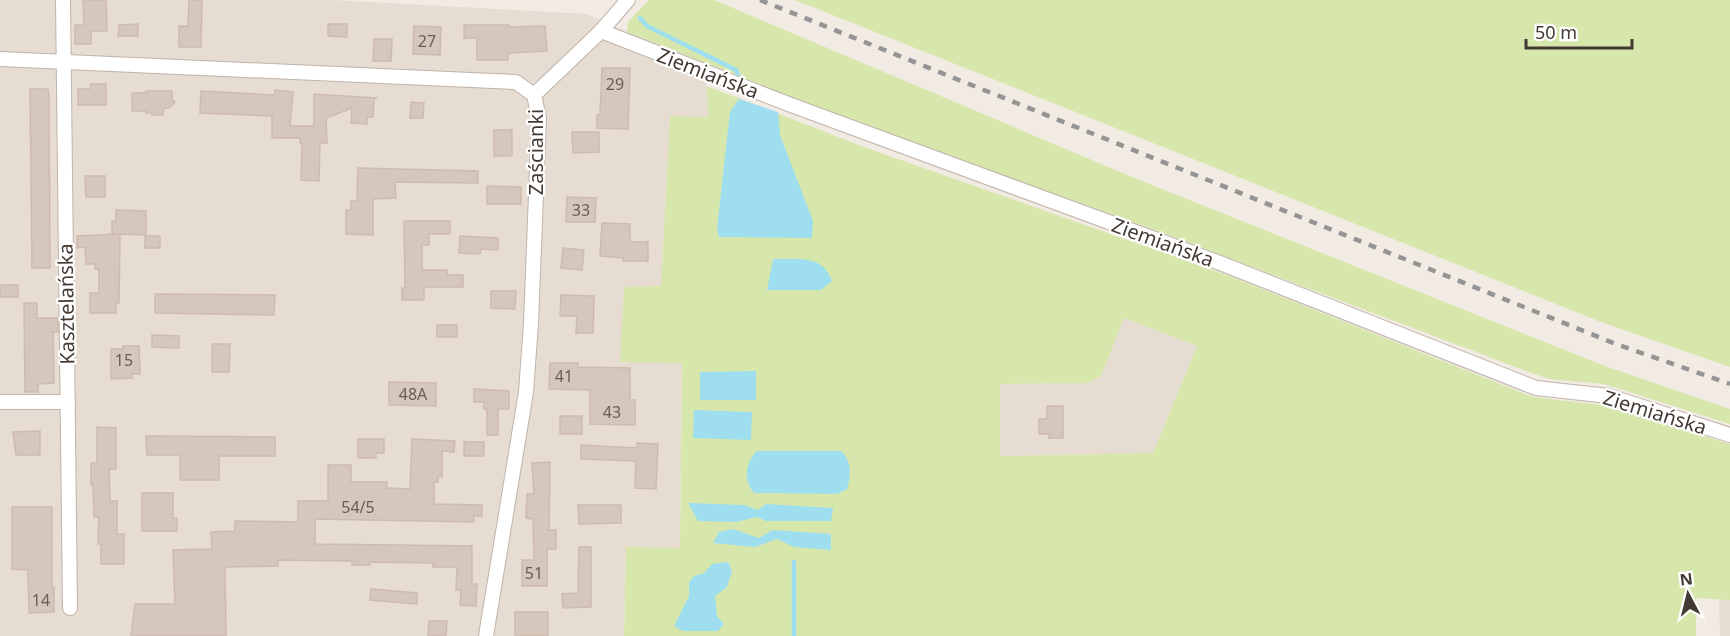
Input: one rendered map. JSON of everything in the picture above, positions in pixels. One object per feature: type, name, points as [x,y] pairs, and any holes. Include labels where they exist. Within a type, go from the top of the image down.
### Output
[{"type":"street","name":"Kasztelańska","points":[[63,0],[70,608]]},
{"type":"street","points":[[534,95],[601,31],[628,0]]},
{"type":"street","name":"Ziemiańska","points":[[601,31],[790,105],[1220,263],[1536,388],[1609,396],[1730,435]]},
{"type":"street","name":"Zaścianki","points":[[0,59],[516,82],[534,95],[539,118],[526,393],[486,636]]},
{"type":"street","points":[[0,402],[68,402]]},
{"type":"shaded area","points":[[0,0],[332,0],[587,14],[706,63],[708,117],[670,117],[661,287],[624,287],[621,362],[682,362],[680,548],[626,547],[624,636],[0,636]]},
{"type":"shaded area","points":[[1124,318],[1197,346],[1153,453],[1000,456],[1000,384],[1088,383]]},
{"type":"shaded area","points":[[1719,599],[1730,600],[1730,636],[1720,636]]},
{"type":"green space","points":[[649,0],[714,0],[1139,180],[1605,366],[1730,409],[1730,424],[1604,384],[1549,379],[1526,371],[1155,230],[848,119],[627,32],[628,22]]},
{"type":"green space","points":[[795,0],[1730,0],[1730,367],[1601,322]]},
{"type":"green space","points":[[707,86],[864,147],[1227,275],[1533,397],[1610,406],[1730,444],[1730,600],[1696,598],[1696,636],[624,636],[626,547],[680,548],[682,363],[620,362],[624,287],[661,286],[670,116],[708,117]],"holes":[[[1124,318],[1197,346],[1153,453],[1000,456],[1000,384],[1088,383],[1101,376]]]},
{"type":"water","points":[[739,99],[778,112],[780,135],[813,221],[812,238],[719,237],[717,229],[730,112]]},
{"type":"water","points":[[773,259],[800,259],[816,262],[828,272],[832,281],[821,290],[767,290]]},
{"type":"water","points":[[756,371],[756,400],[700,400],[700,372]]},
{"type":"water","points":[[694,410],[752,412],[751,440],[693,438]]},
{"type":"water","points":[[757,451],[841,451],[850,469],[847,489],[837,494],[754,493],[748,483],[747,472],[750,461]]},
{"type":"water","points":[[688,503],[744,505],[758,510],[766,504],[833,508],[831,521],[766,521],[757,517],[736,522],[698,521]]},
{"type":"water","points":[[733,529],[759,538],[772,530],[831,534],[831,550],[794,547],[777,539],[755,547],[713,543],[719,532]]},
{"type":"water","points":[[728,562],[732,571],[727,587],[715,596],[717,616],[724,624],[718,631],[683,631],[674,626],[689,596],[689,582],[694,576],[704,573],[712,564]]},
{"type":"building","points":[[83,0],[106,0],[107,31],[91,31],[91,44],[75,44],[75,25],[84,25]]},
{"type":"building","points":[[189,0],[202,0],[201,47],[179,47],[179,26],[188,26]]},
{"type":"building","points":[[138,24],[138,36],[118,36],[119,25]]},
{"type":"building","points":[[328,24],[347,24],[347,37],[328,36]]},
{"type":"building","points":[[464,25],[545,26],[547,51],[508,53],[508,60],[477,60],[477,38],[464,38]]},
{"type":"building","points":[[414,26],[441,27],[440,55],[413,54]]},
{"type":"building","points":[[374,39],[392,39],[391,61],[373,61]]},
{"type":"building","points":[[602,68],[630,68],[628,129],[597,128],[597,115],[600,115]]},
{"type":"building","points":[[91,84],[106,84],[106,105],[78,105],[78,89],[90,89]]},
{"type":"building","points":[[30,89],[48,89],[49,95],[50,268],[32,268]]},
{"type":"building","points":[[275,90],[293,92],[290,126],[314,126],[314,94],[377,98],[374,99],[373,117],[367,117],[367,124],[351,123],[352,108],[326,118],[327,143],[320,143],[319,181],[301,180],[302,143],[300,143],[300,138],[272,138],[272,116],[200,113],[201,91],[274,95]]},
{"type":"building","points":[[146,91],[172,91],[172,99],[175,102],[169,108],[164,108],[163,115],[132,111],[132,93],[146,93]]},
{"type":"building","points":[[411,102],[424,103],[423,118],[410,118]]},
{"type":"building","points":[[494,130],[512,130],[512,156],[494,156]]},
{"type":"building","points":[[572,132],[599,132],[599,152],[573,153]]},
{"type":"building","points":[[358,168],[478,171],[478,183],[395,182],[396,198],[373,199],[373,235],[346,234],[346,210],[351,210],[351,201],[357,201]]},
{"type":"building","points":[[85,176],[105,176],[105,197],[86,197]]},
{"type":"building","points":[[487,186],[521,187],[521,204],[487,204]]},
{"type":"building","points":[[567,197],[596,198],[595,222],[566,222]]},
{"type":"building","points":[[116,210],[146,211],[146,235],[120,234],[119,303],[116,303],[116,313],[90,313],[90,293],[99,293],[99,269],[95,269],[95,264],[86,264],[85,247],[77,248],[77,236],[119,234],[112,234],[112,221],[116,221]]},
{"type":"building","points":[[404,221],[450,221],[450,234],[429,234],[429,245],[422,245],[422,270],[447,270],[447,275],[463,275],[463,287],[424,287],[424,300],[402,300],[402,288],[405,288]]},
{"type":"building","points":[[602,223],[630,224],[630,242],[648,242],[648,261],[623,261],[623,258],[600,256]]},
{"type":"building","points":[[145,236],[160,236],[160,248],[145,248]]},
{"type":"building","points":[[460,236],[498,238],[498,250],[481,249],[480,254],[459,253]]},
{"type":"building","points":[[563,248],[584,250],[582,270],[561,268]]},
{"type":"building","points":[[0,285],[18,285],[18,297],[0,297]]},
{"type":"building","points":[[491,291],[516,291],[515,309],[491,308]]},
{"type":"building","points":[[155,294],[275,295],[274,315],[155,313]]},
{"type":"building","points":[[561,295],[594,296],[593,333],[576,333],[577,316],[560,316]]},
{"type":"building","points":[[24,303],[37,303],[37,318],[58,318],[58,332],[53,332],[54,383],[38,384],[38,392],[25,392]]},
{"type":"building","points":[[437,325],[457,325],[457,337],[437,337]]},
{"type":"building","points":[[152,335],[179,336],[179,348],[152,347]]},
{"type":"building","points":[[212,344],[230,344],[229,372],[212,372]]},
{"type":"building","points":[[123,346],[139,346],[140,374],[132,374],[132,378],[111,379],[111,349],[123,349]]},
{"type":"building","points":[[550,363],[578,363],[578,367],[630,368],[630,400],[635,400],[635,425],[590,424],[590,390],[549,389]]},
{"type":"building","points":[[389,382],[436,383],[436,406],[389,405]]},
{"type":"building","points":[[474,389],[509,391],[509,409],[498,409],[498,435],[487,435],[487,409],[484,409],[484,402],[474,402]]},
{"type":"building","points":[[1047,406],[1063,406],[1063,438],[1049,438],[1049,434],[1039,434],[1039,419],[1047,419]]},
{"type":"building","points":[[560,416],[582,416],[582,434],[560,434]]},
{"type":"building","points":[[97,427],[116,428],[116,469],[109,469],[110,501],[117,501],[117,534],[124,534],[124,564],[101,564],[101,544],[98,544],[99,517],[94,517],[93,485],[91,485],[91,463],[97,463]]},
{"type":"building","points":[[40,431],[40,455],[16,455],[13,432]]},
{"type":"building","points":[[146,436],[275,437],[275,456],[219,456],[219,480],[180,480],[180,455],[147,455]]},
{"type":"building","points":[[358,439],[384,439],[384,453],[376,453],[376,458],[358,458]]},
{"type":"building","points":[[412,439],[455,441],[454,452],[442,451],[442,477],[438,477],[438,482],[434,482],[434,504],[482,505],[482,516],[474,516],[474,522],[315,519],[315,544],[472,546],[472,584],[477,584],[476,606],[460,605],[461,590],[456,590],[457,567],[433,567],[433,563],[370,562],[370,565],[352,565],[352,561],[278,560],[278,566],[225,567],[226,636],[131,636],[135,604],[175,604],[173,550],[212,549],[211,532],[235,531],[235,521],[298,522],[298,501],[328,501],[328,465],[351,465],[351,482],[387,482],[387,488],[410,489]]},
{"type":"building","points":[[464,442],[484,442],[484,456],[464,456]]},
{"type":"building","points":[[637,443],[658,444],[656,489],[635,488],[636,461],[581,459],[581,445],[637,448]]},
{"type":"building","points":[[550,462],[549,530],[556,530],[556,549],[547,549],[547,586],[522,586],[522,560],[534,560],[533,519],[526,518],[527,494],[534,494],[532,463]]},
{"type":"building","points":[[142,493],[173,493],[173,518],[177,518],[177,531],[142,531]]},
{"type":"building","points":[[578,505],[621,505],[621,523],[579,524]]},
{"type":"building","points":[[12,507],[52,507],[54,612],[29,613],[28,570],[12,569]]},
{"type":"building","points":[[579,547],[591,547],[591,607],[563,608],[562,594],[578,593]]},
{"type":"building","points":[[371,589],[417,593],[417,604],[370,600]]},
{"type":"building","points":[[515,612],[548,612],[548,636],[515,636]]},
{"type":"building","points":[[429,621],[447,621],[446,636],[428,636]]},
{"type":"waterway","points":[[640,18],[647,26],[736,70],[740,79]]},
{"type":"waterway","points":[[794,562],[794,636]]},
{"type":"railway","points":[[760,0],[1616,344],[1730,384]]}]
